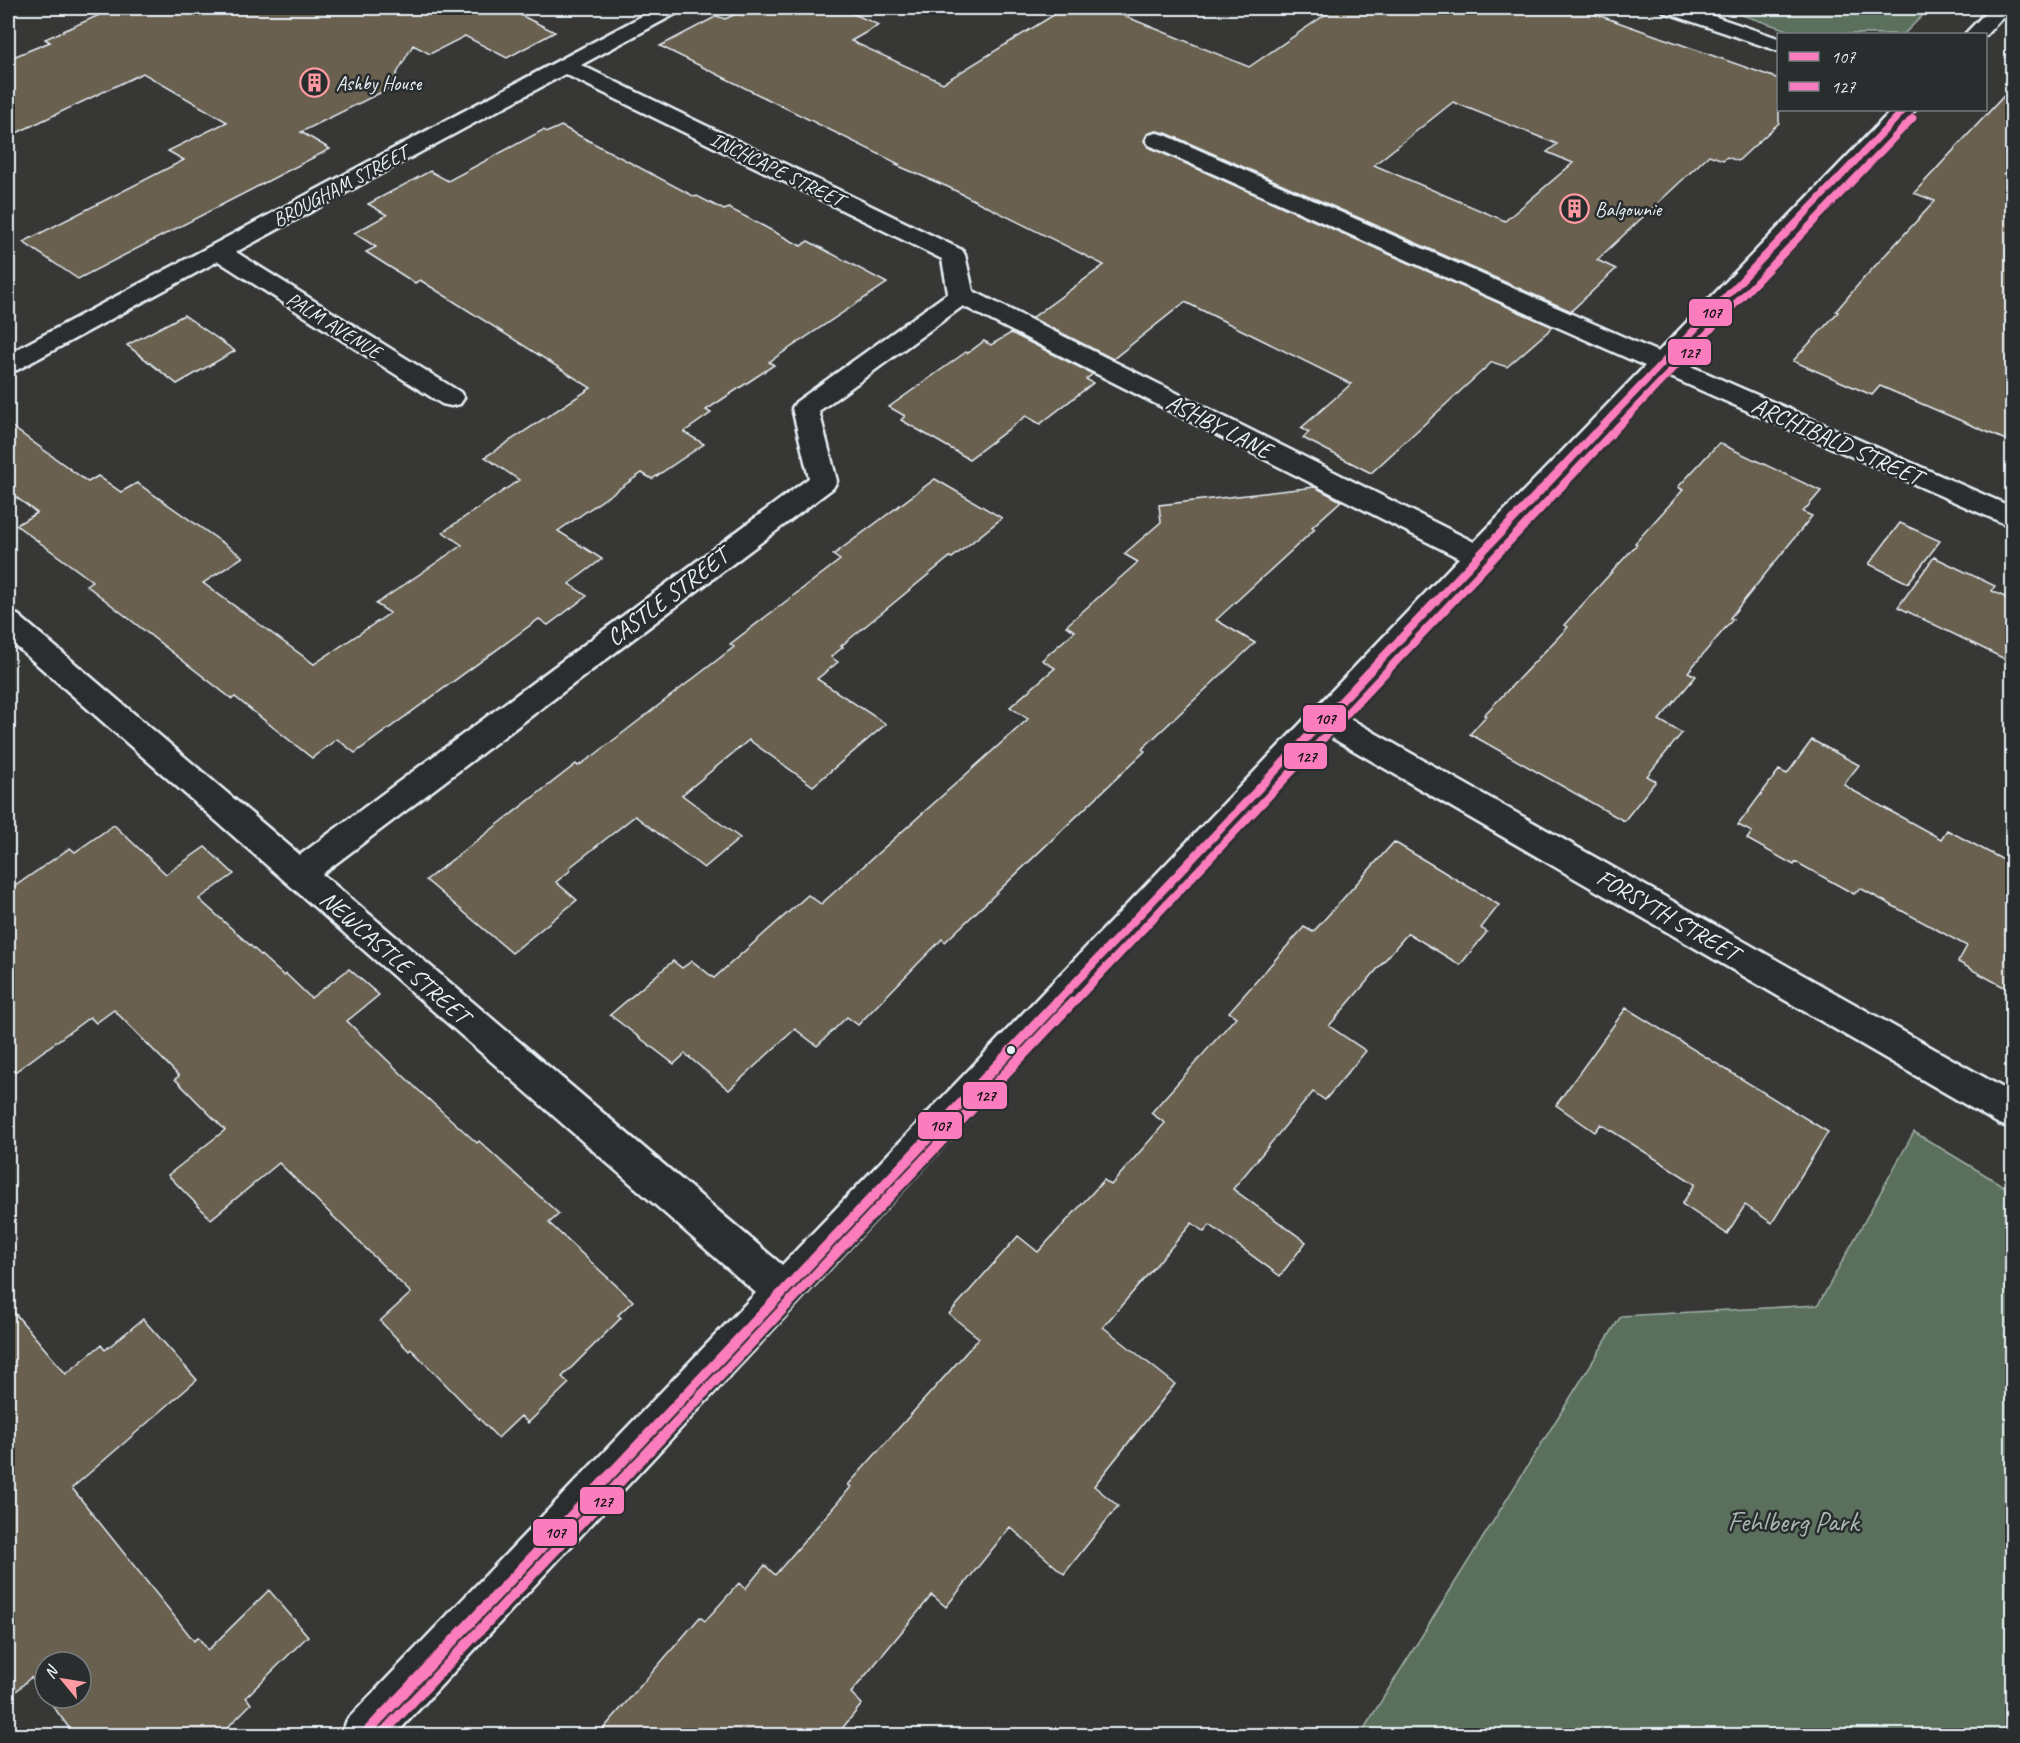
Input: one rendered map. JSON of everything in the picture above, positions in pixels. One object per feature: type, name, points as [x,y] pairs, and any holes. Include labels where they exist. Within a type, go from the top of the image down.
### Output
[{"type":"street","name":"BROUGHAM STREET","points":[[8,364],[564,65],[638,15],[672,8]]},
{"type":"street","points":[[1671,8],[1777,44]]},
{"type":"street","points":[[1976,33],[2001,8]]},
{"type":"street","name":"INCHCAPE STREET","points":[[564,65],[953,255],[961,295]]},
{"type":"street","points":[[363,1736],[1478,556],[1903,111]]},
{"type":"street","name":"ARCHIBALD STREET","points":[[1157,140],[2013,518]]},
{"type":"street","name":"PALM AVENUE","points":[[218,251],[451,398]]},
{"type":"street","name":"ASHBY LANE","points":[[961,295],[1478,556]]},
{"type":"street","name":"CASTLE STREET","points":[[298,874],[823,480],[805,408],[961,295]]},
{"type":"street","name":"NEWCASTLE STREET","points":[[8,623],[783,1291]]},
{"type":"street","name":"FORSYTH STREET","points":[[1324,719],[2013,1112]]},
{"type":"green space","points":[[1721,8],[1930,8],[1905,33],[1796,33]]},
{"type":"green space","name":"Fehlberg Park","points":[[1914,1132],[2012,1191],[2012,1735],[1360,1735],[1621,1316],[1818,1305]]},
{"type":"building","points":[[115,8],[524,8],[514,12],[555,32],[507,58],[465,36],[430,54],[413,45],[388,89],[301,132],[330,149],[78,279],[23,242],[184,160],[168,151],[227,122],[143,73],[8,137],[8,59],[50,42],[45,39]]},
{"type":"building","points":[[759,8],[840,8],[879,25],[851,41],[943,83],[1065,8],[1105,8],[1249,67],[1335,8],[1578,8],[1777,78],[1779,123],[1738,161],[1727,157],[1723,160],[1709,155],[1597,260],[1616,269],[1571,311],[1166,133],[1156,131],[1147,134],[1144,141],[1148,147],[1553,327],[1507,367],[1492,362],[1371,473],[1303,438],[1309,432],[1301,428],[1351,384],[1185,302],[1113,359],[1032,318],[1104,265],[948,187],[896,165],[899,164],[660,46],[717,16],[725,19],[738,13],[744,16]],"holes":[[[1453,102],[1557,144],[1547,152],[1573,163],[1505,221],[1374,165]]]},
{"type":"building","points":[[2013,86],[2013,443],[1880,386],[1872,395],[1793,361],[1838,312],[1836,311],[1863,279],[1935,201],[1914,193]]},
{"type":"building","points":[[561,126],[695,197],[724,210],[729,208],[801,246],[808,241],[887,283],[769,362],[774,365],[706,410],[711,413],[684,432],[704,444],[652,479],[642,473],[558,531],[602,559],[569,584],[587,596],[548,625],[539,619],[355,753],[337,739],[312,758],[86,585],[92,581],[16,525],[37,513],[8,491],[8,424],[88,482],[98,476],[121,492],[137,483],[243,557],[203,583],[314,664],[390,613],[376,604],[462,545],[443,532],[519,480],[485,457],[591,388],[420,280],[415,283],[366,252],[376,247],[354,233],[387,215],[368,204],[430,171],[448,181],[543,130],[548,132]]},
{"type":"building","points":[[184,315],[235,351],[177,384],[127,345]]},
{"type":"building","points":[[1011,333],[1093,374],[1086,379],[1093,383],[1040,424],[1026,416],[969,459],[901,420],[905,416],[889,407],[984,341],[991,345]]},
{"type":"building","points":[[1719,443],[1821,491],[1803,512],[1812,516],[1730,618],[1733,619],[1688,672],[1696,676],[1659,720],[1682,733],[1647,776],[1656,781],[1624,821],[1470,734],[1486,716],[1484,715],[1568,627],[1564,625],[1683,490],[1678,487]]},
{"type":"building","points":[[935,479],[1002,518],[952,558],[950,557],[841,646],[843,647],[831,657],[838,662],[817,679],[886,724],[813,786],[749,740],[682,795],[740,838],[704,868],[635,816],[569,868],[571,870],[556,882],[577,900],[512,953],[426,880],[576,764],[578,766],[593,756],[734,647],[730,644],[840,560],[833,555]]},
{"type":"building","points":[[1315,487],[1341,501],[1312,527],[1315,529],[1216,620],[1255,643],[1142,749],[1145,751],[945,942],[942,939],[858,1025],[847,1017],[817,1046],[795,1029],[729,1090],[685,1054],[674,1064],[610,1015],[673,961],[682,968],[692,961],[714,978],[808,895],[821,904],[1028,719],[1010,707],[1055,668],[1042,660],[1075,631],[1066,626],[1138,562],[1124,554],[1161,522],[1159,505]]},
{"type":"building","points":[[1900,523],[1940,541],[1908,583],[1869,564]]},
{"type":"building","points":[[1934,557],[1995,586],[1992,591],[2013,601],[2013,663],[1898,607]]},
{"type":"building","points":[[1812,740],[1859,765],[1844,784],[1852,790],[1941,839],[1947,830],[2013,865],[2013,992],[1958,962],[1967,946],[1860,888],[1854,894],[1796,862],[1794,865],[1747,839],[1752,832],[1738,825],[1779,770],[1787,774]]},
{"type":"building","points":[[114,825],[166,874],[205,847],[234,874],[199,899],[311,998],[349,969],[379,995],[347,1021],[416,1088],[477,1143],[479,1141],[559,1214],[549,1223],[633,1301],[618,1315],[621,1318],[562,1377],[569,1383],[528,1423],[521,1416],[498,1438],[411,1349],[409,1351],[380,1321],[411,1293],[279,1163],[211,1219],[168,1175],[225,1130],[175,1079],[179,1076],[114,1010],[96,1023],[90,1017],[8,1077],[8,891],[70,848],[75,852]]},
{"type":"building","points":[[1394,842],[1499,905],[1481,928],[1487,932],[1460,965],[1408,933],[1329,1026],[1366,1051],[1325,1100],[1313,1092],[1233,1189],[1306,1242],[1280,1276],[1210,1225],[1204,1232],[1192,1223],[1103,1327],[1175,1384],[1094,1486],[1118,1506],[1064,1574],[1010,1527],[946,1607],[932,1595],[851,1693],[862,1704],[836,1736],[597,1736],[700,1617],[705,1621],[739,1583],[745,1589],[765,1565],[775,1575],[851,1487],[848,1485],[979,1338],[949,1314],[1018,1236],[1038,1252],[1104,1180],[1111,1185],[1165,1123],[1151,1113],[1236,1017],[1229,1012],[1304,927],[1313,932]]},
{"type":"building","points":[[1626,1008],[1828,1132],[1772,1223],[1745,1205],[1727,1234],[1682,1204],[1695,1184],[1601,1124],[1595,1132],[1556,1105]]},
{"type":"building","points":[[8,1305],[66,1374],[101,1345],[105,1350],[143,1319],[197,1380],[72,1488],[194,1641],[198,1637],[208,1650],[269,1590],[308,1636],[246,1697],[251,1704],[219,1736],[75,1736],[56,1710],[93,1710],[93,1650],[33,1650],[33,1680],[31,1677],[8,1699]]},
{"type":"transit line","name":"107","points":[[363,1736],[1478,556],[1903,111]]},
{"type":"transit line","name":"127","points":[[380,1736],[1487,564],[1913,118]]},
{"type":"place","name":"Ashby House","points":[[315,83]]},
{"type":"place","name":"Balgownie","points":[[1574,209]]}]
